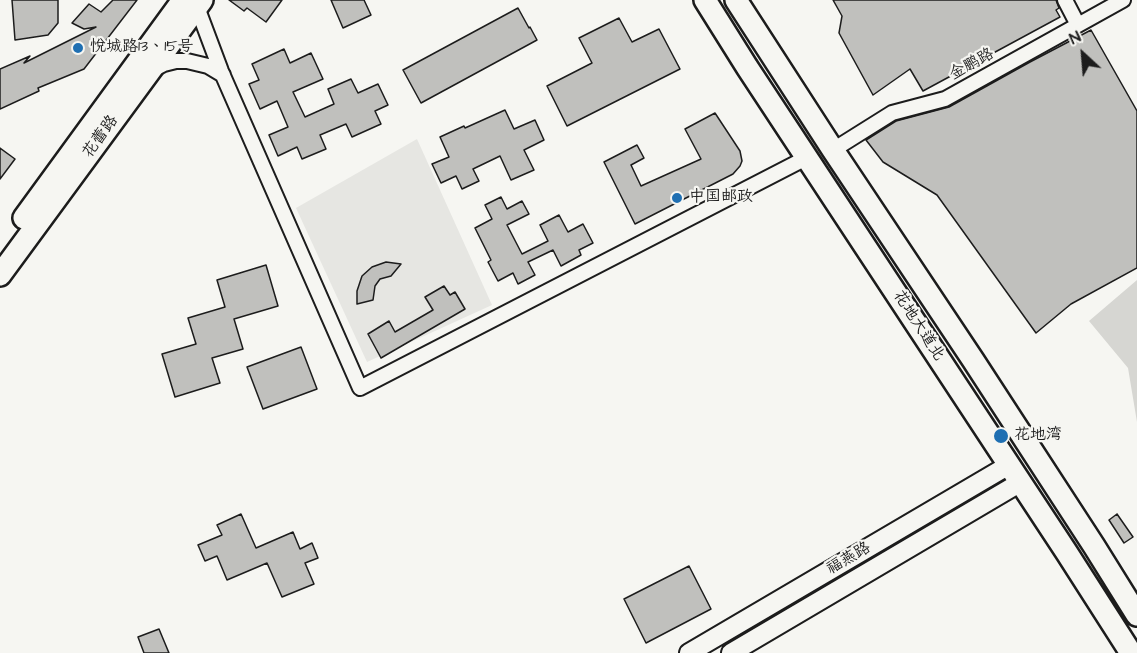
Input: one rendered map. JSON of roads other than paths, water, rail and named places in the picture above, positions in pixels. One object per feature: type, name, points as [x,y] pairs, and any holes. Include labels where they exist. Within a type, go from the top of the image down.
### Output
[{"type":"main road","name":"花地大道北","points":[[705,0],[747,68],[1131,653]]},
{"type":"main road","name":"花地大道北","points":[[736,0],[832,150],[973,360],[1137,615]]},
{"type":"main road","name":"花蕾路","points":[[0,275],[150,72],[195,1]]},
{"type":"main road","name":"花蕾路","points":[[0,251],[195,1]]},
{"type":"street","points":[[1065,0],[1078,25]]},
{"type":"street","name":"金鹏路","points":[[832,150],[892,113],[945,99],[1123,0]]},
{"type":"street","points":[[195,1],[223,75],[360,388],[808,158]]},
{"type":"street","points":[[150,72],[164,64],[187,61],[208,66],[223,75]]},
{"type":"street","name":"福燕路","points":[[689,653],[1015,474]]},
{"type":"street","name":"福燕路","points":[[731,653],[1015,474]]},
{"type":"place","name":"悦城路13、15号","points":[[78,48]]},
{"type":"place","name":"中国邮政","points":[[677,198]]},
{"type":"place","name":"花地湾","points":[[1001,436]]}]
